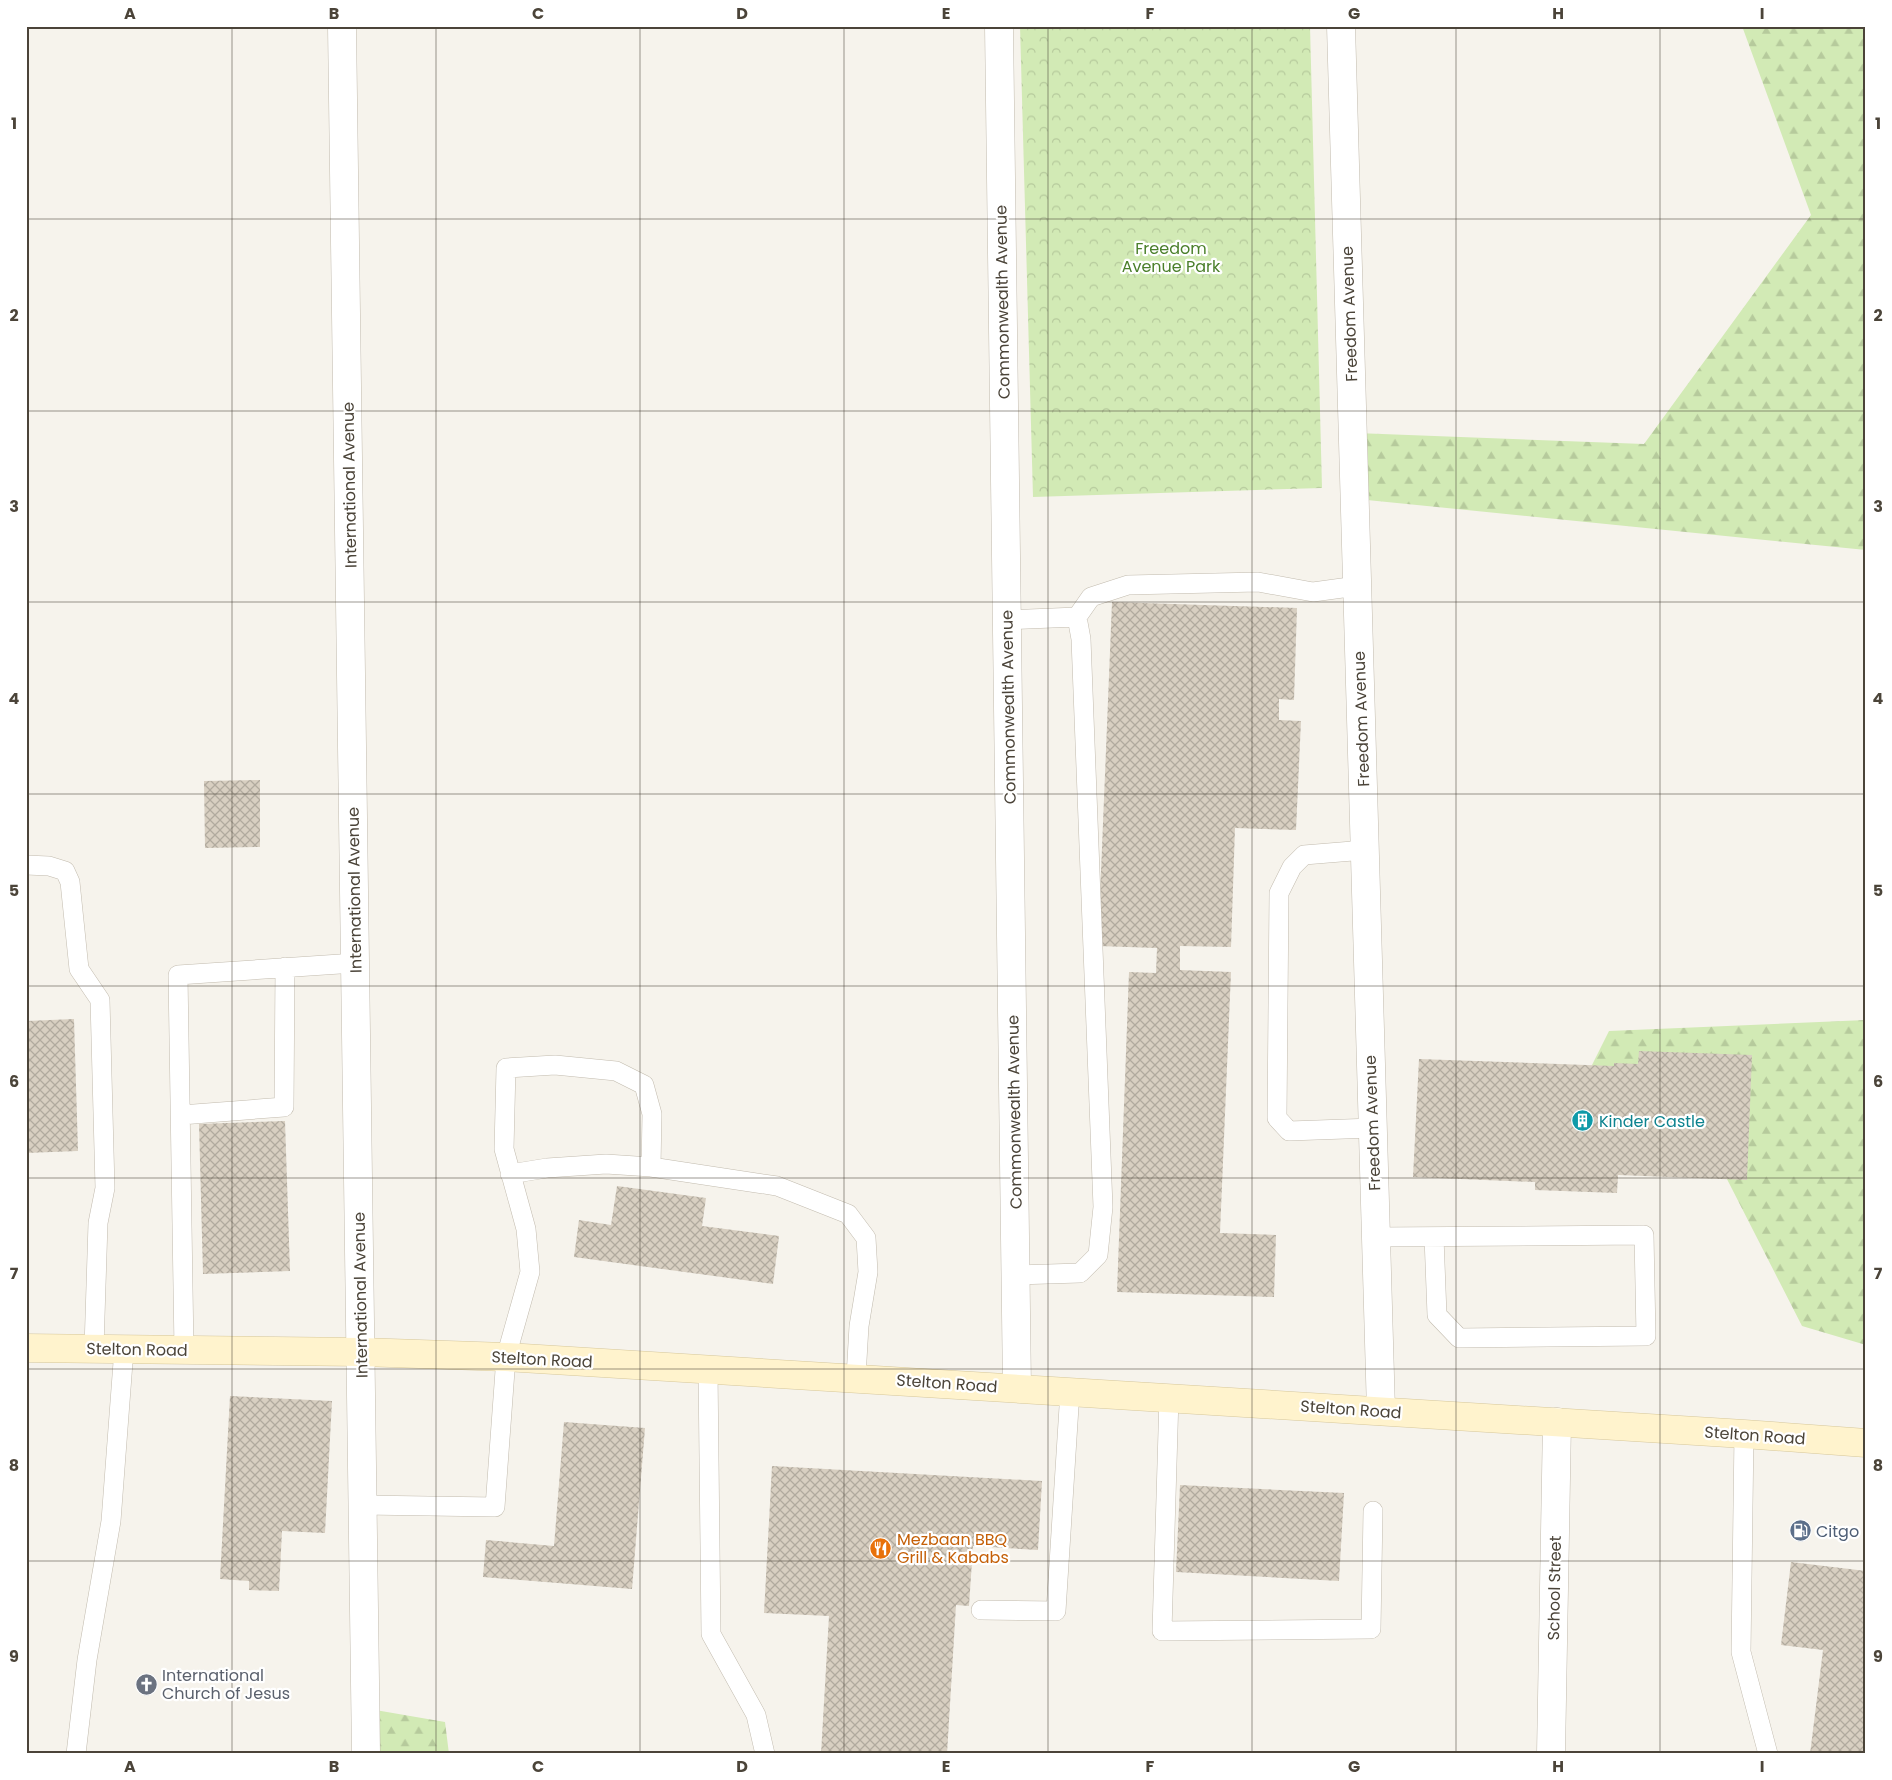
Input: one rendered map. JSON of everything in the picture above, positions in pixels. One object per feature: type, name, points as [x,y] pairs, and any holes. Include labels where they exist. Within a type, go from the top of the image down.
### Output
[{"type":"main road","name":"Stelton Road","points":[[26,1348],[361,1352],[506,1357],[856,1377],[1866,1443]]},
{"type":"street","name":"International Avenue","points":[[342,26],[366,1754]]},
{"type":"street","name":"Commonwealth Avenue","points":[[999,26],[1017,1388]]},
{"type":"street","name":"Freedom Avenue","points":[[1341,26],[1381,1411]]},
{"type":"street","name":"School Street","points":[[1552,1754],[1557,1422]]},
{"type":"lane","points":[[1016,1275],[1080,1273],[1098,1255],[1102,1217],[1081,639],[1077,617],[1091,597],[1128,585],[1258,582],[1313,592],[1357,586]]},
{"type":"lane","points":[[1007,620],[1077,617]]},
{"type":"lane","points":[[1365,850],[1304,855],[1292,867],[1279,892],[1277,1118],[1289,1131],[1373,1128]]},
{"type":"lane","points":[[26,865],[49,866],[65,870],[70,882],[79,969],[100,1000],[105,1188],[98,1223],[94,1348]]},
{"type":"lane","points":[[184,1350],[178,975],[355,963]]},
{"type":"lane","points":[[181,1115],[284,1107],[285,967]]},
{"type":"lane","points":[[363,1505],[495,1507],[506,1357],[530,1272],[526,1229],[504,1149],[506,1068],[555,1066],[616,1071],[644,1085],[652,1114],[651,1167]]},
{"type":"lane","points":[[510,1174],[547,1168],[606,1164],[651,1167],[777,1186],[848,1214],[866,1238],[868,1272],[859,1326],[856,1377]]},
{"type":"lane","points":[[1376,1237],[1434,1236],[1644,1234],[1646,1336],[1459,1338],[1437,1315],[1434,1236]]},
{"type":"lane","points":[[76,1754],[87,1660],[111,1521],[124,1349]]},
{"type":"lane","points":[[708,1370],[711,1634],[756,1715],[765,1754]]},
{"type":"lane","points":[[981,1610],[1056,1611],[1070,1391]]},
{"type":"lane","points":[[1169,1397],[1162,1631],[1371,1629],[1373,1511]]},
{"type":"lane","points":[[1744,1434],[1741,1652],[1768,1754]]},
{"type":"green space","name":"Freedom Avenue Park","points":[[1020,26],[1310,26],[1322,488],[1033,497]]},
{"type":"green space","points":[[1742,26],[1866,26],[1866,550],[1357,499],[1356,433],[1644,444],[1811,215]]},
{"type":"green space","points":[[1866,1020],[1866,1345],[1802,1326],[1706,1138],[1585,1079],[1609,1031]]},
{"type":"green space","points":[[358,1707],[445,1722],[449,1754],[362,1754]]},
{"type":"building","points":[[1112,602],[1297,608],[1294,700],[1279,699],[1279,720],[1301,721],[1296,830],[1235,828],[1231,947],[1180,946],[1180,970],[1231,972],[1220,1233],[1276,1235],[1274,1297],[1117,1292],[1129,972],[1156,973],[1157,948],[1098,946]]},
{"type":"building","points":[[260,780],[260,847],[205,848],[204,781]]},
{"type":"building","points":[[74,1019],[78,1151],[26,1153],[26,1021]]},
{"type":"building","name":"Kinder Castle","points":[[1639,1051],[1752,1055],[1747,1180],[1618,1175],[1617,1193],[1535,1190],[1535,1182],[1413,1177],[1419,1059],[1614,1066],[1614,1063],[1638,1064]]},
{"type":"building","points":[[285,1121],[290,1271],[203,1274],[199,1124]]},
{"type":"building","points":[[617,1186],[706,1198],[702,1226],[779,1236],[773,1284],[574,1257],[579,1220],[611,1225]]},
{"type":"building","points":[[230,1396],[332,1401],[325,1533],[282,1531],[279,1591],[249,1590],[249,1581],[220,1579]]},
{"type":"building","points":[[564,1422],[645,1428],[632,1589],[483,1577],[486,1540],[554,1546]]},
{"type":"building","points":[[772,1466],[1042,1481],[1038,1550],[973,1546],[969,1606],[956,1605],[947,1754],[821,1754],[829,1616],[764,1613]]},
{"type":"building","points":[[1180,1485],[1344,1493],[1339,1581],[1176,1572]]},
{"type":"building","points":[[1791,1562],[1866,1571],[1866,1754],[1810,1754],[1823,1650],[1781,1645]]},
{"type":"place","name":"Kinder Castle","points":[[1583,1121]]},
{"type":"place","name":"Citgo","points":[[1800,1531]]},
{"type":"place","name":"Mezbaan BBQ Grill & Kababs","points":[[881,1548]]},
{"type":"place","name":"International Church of Jesus","points":[[146,1684]]}]
